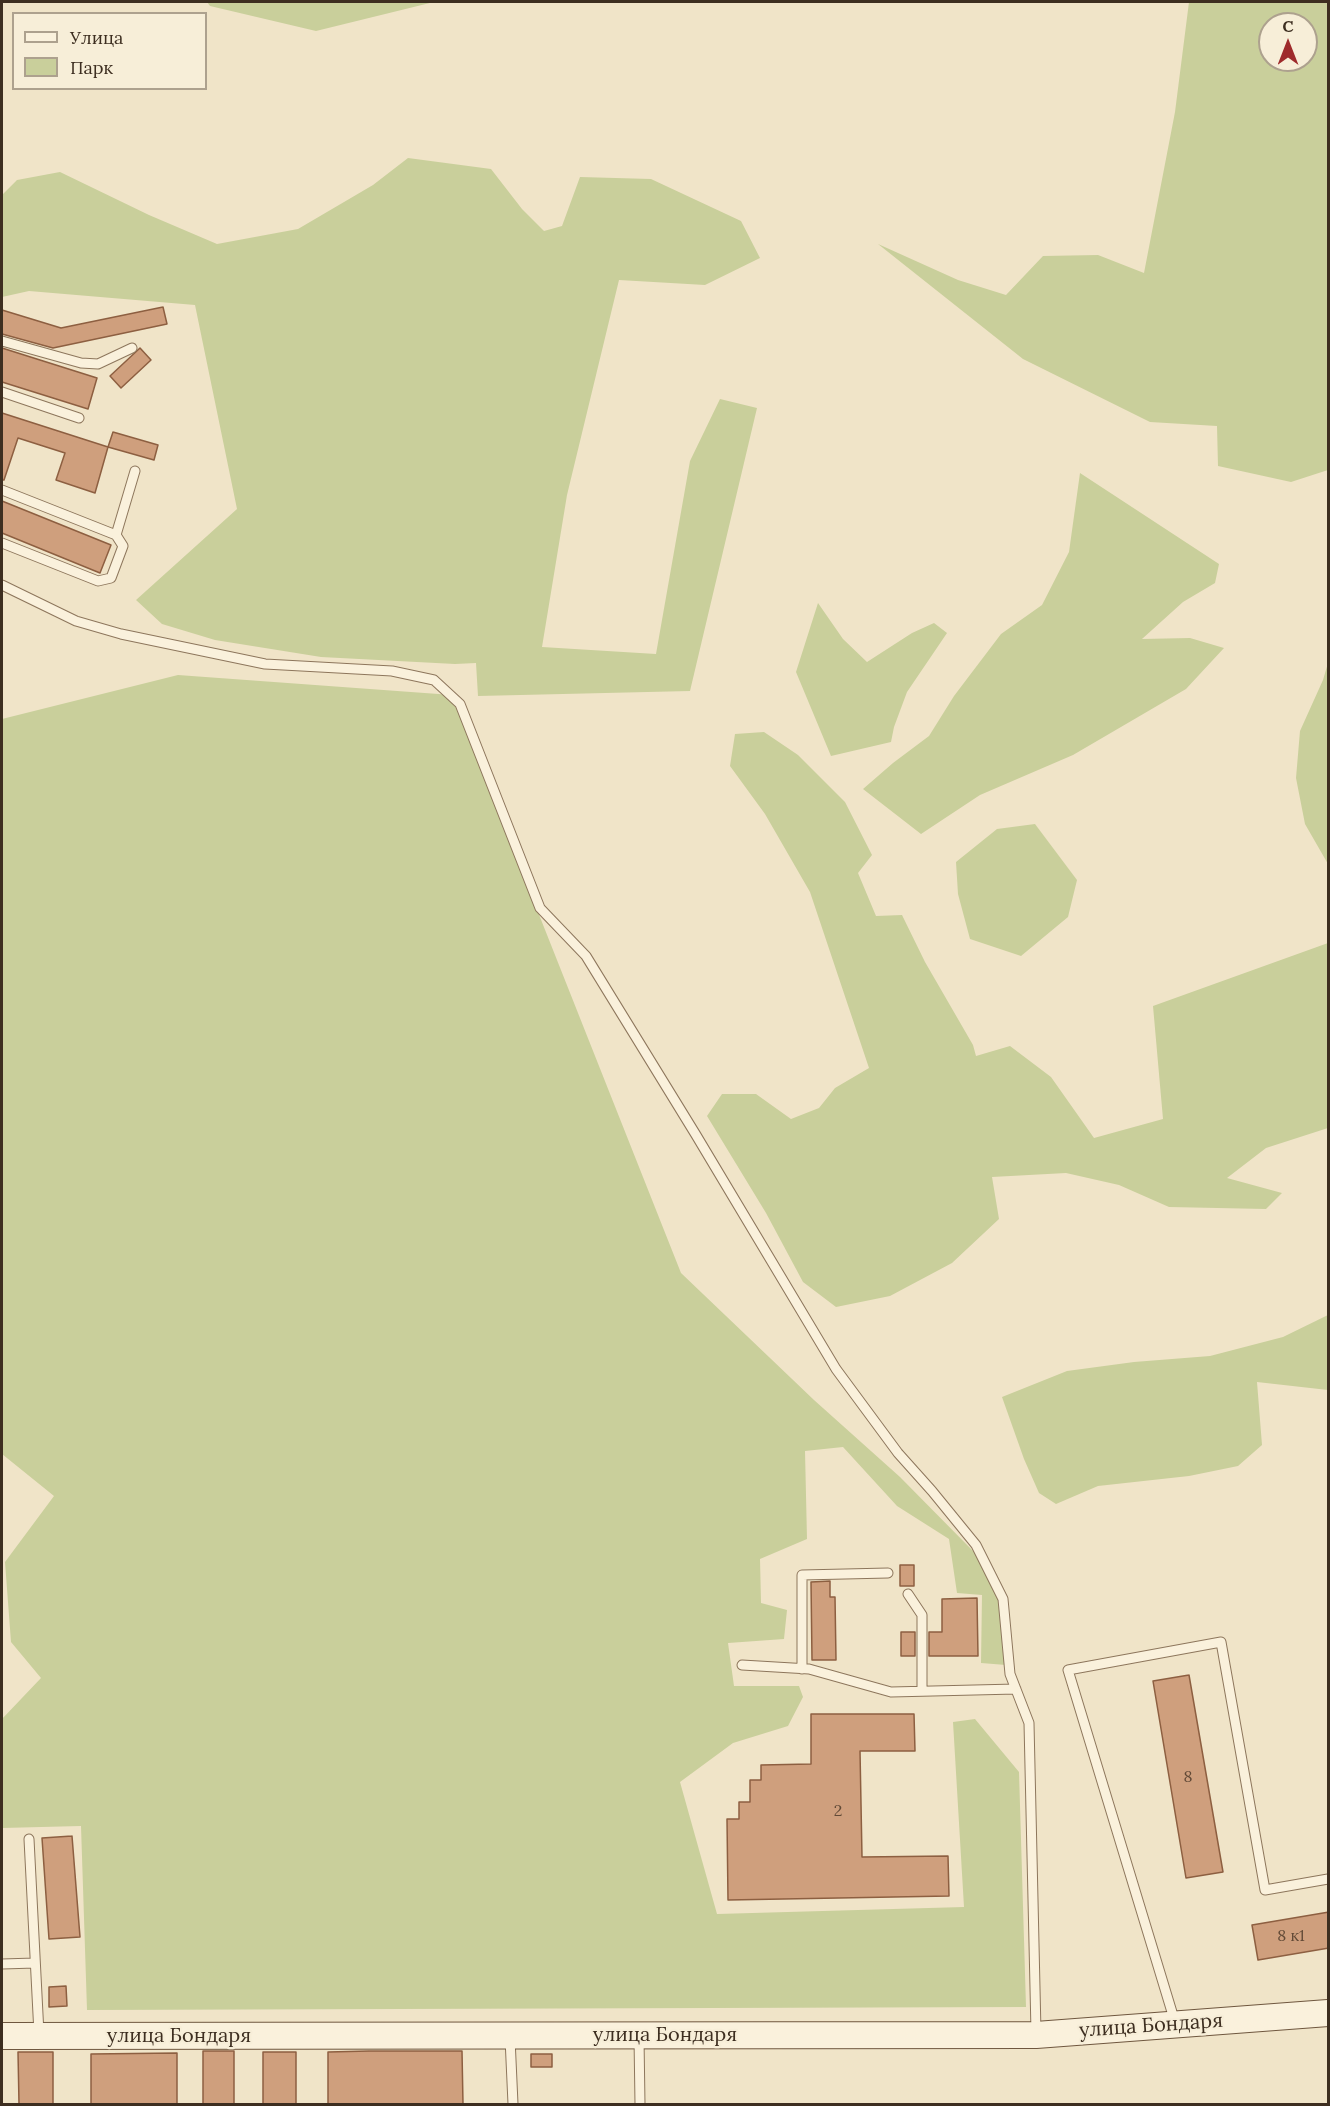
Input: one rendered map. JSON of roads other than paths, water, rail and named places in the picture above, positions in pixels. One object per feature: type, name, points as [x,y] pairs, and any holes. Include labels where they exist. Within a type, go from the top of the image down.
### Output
[{"type":"main road","name":"улица Бондаря","points":[[2,2036],[1036,2035],[1329,2013]]},
{"type":"lane","points":[[2,341],[81,363],[98,364],[132,348]]},
{"type":"lane","points":[[2,392],[79,418]]},
{"type":"lane","points":[[116,535],[135,471]]},
{"type":"lane","points":[[2,490],[116,535],[123,546],[111,578],[98,581],[2,543]]},
{"type":"lane","points":[[2,585],[76,621],[121,634],[265,664],[392,671],[434,680],[460,704],[540,908],[586,956],[836,1369],[898,1453],[976,1545],[1003,1599],[1010,1674],[1029,1723],[1036,2035]]},
{"type":"lane","points":[[802,1669],[802,1575],[888,1573]]},
{"type":"lane","points":[[908,1594],[922,1615],[922,1691]]},
{"type":"lane","points":[[1176,2024],[1068,1670],[1221,1642],[1265,1890],[1329,1879]]},
{"type":"lane","points":[[741,1665],[809,1669],[891,1692],[1016,1689]]},
{"type":"lane","points":[[29,1839],[40,2036]]},
{"type":"lane","points":[[2,1964],[35,1964]]},
{"type":"lane","points":[[510,2034],[513,2104]]},
{"type":"lane","points":[[639,2035],[640,2104]]}]
